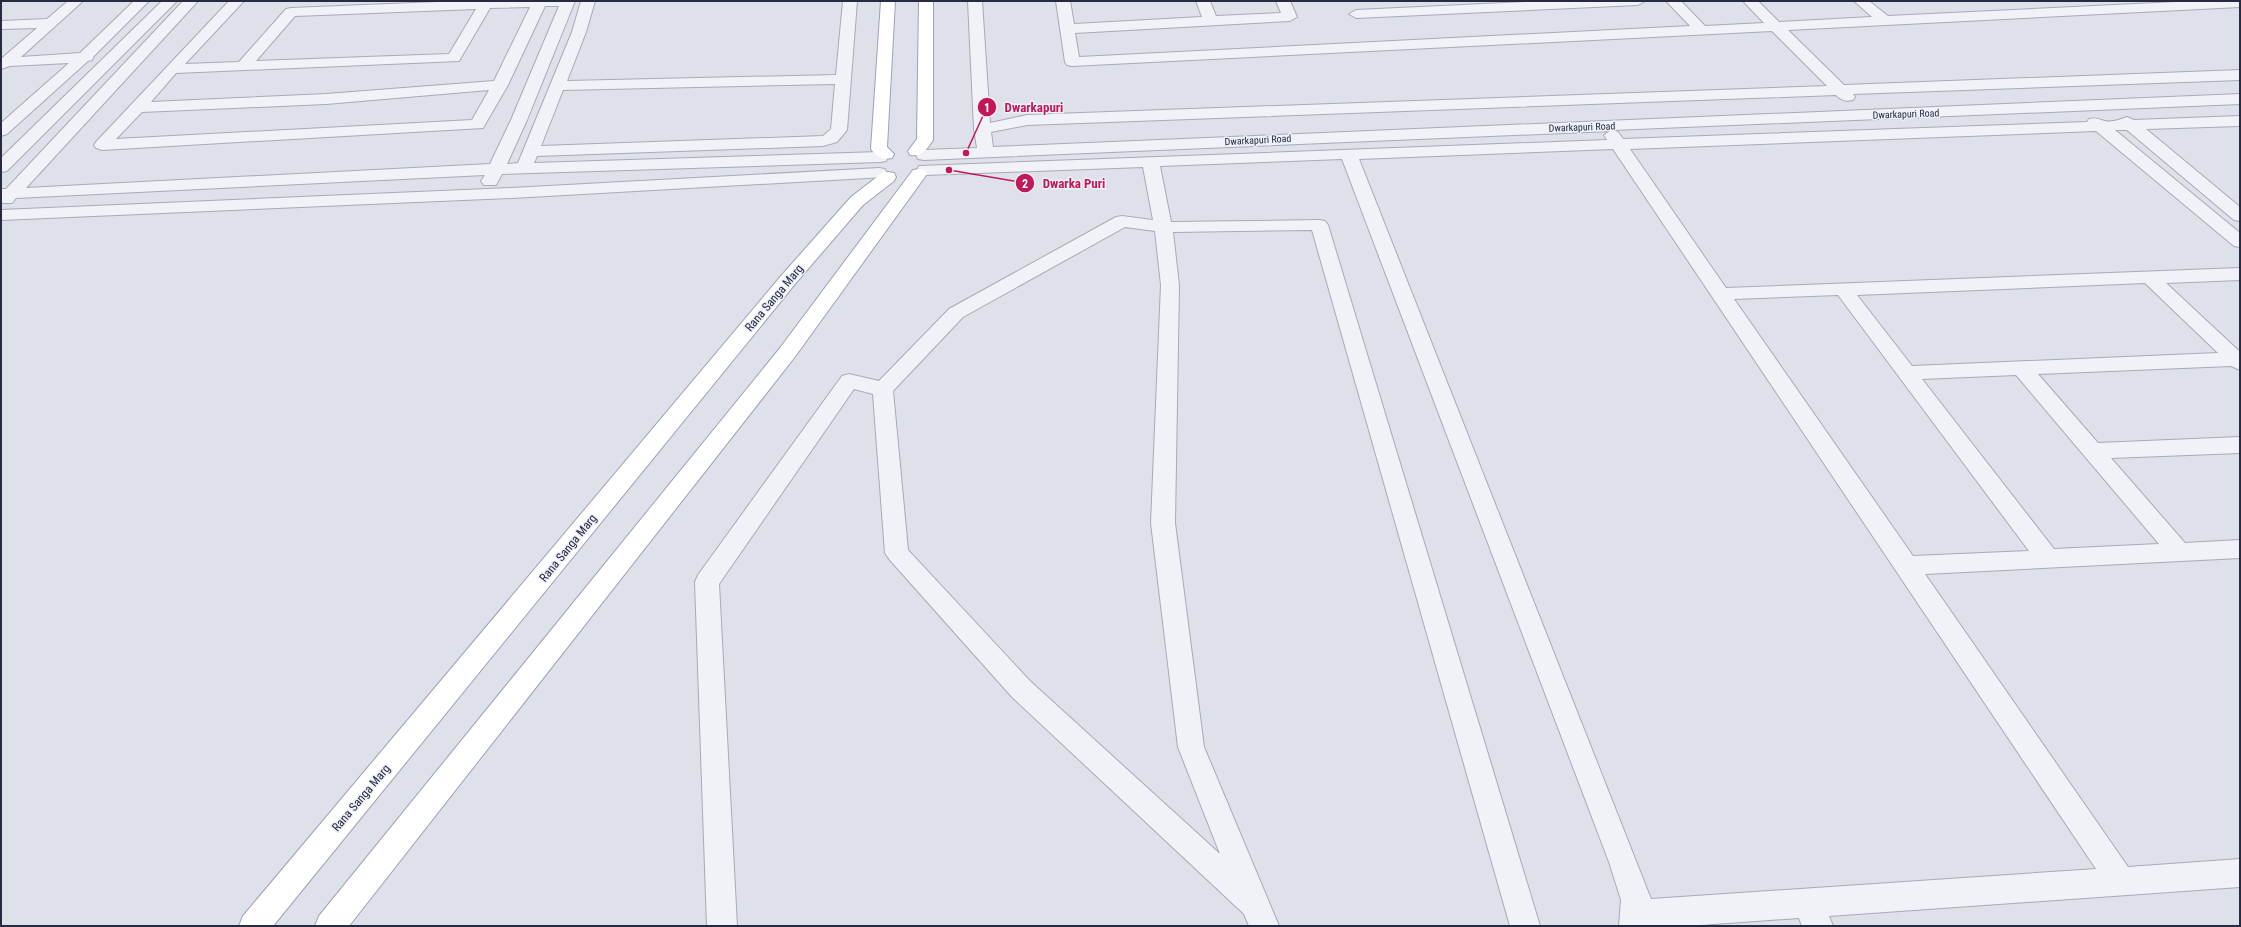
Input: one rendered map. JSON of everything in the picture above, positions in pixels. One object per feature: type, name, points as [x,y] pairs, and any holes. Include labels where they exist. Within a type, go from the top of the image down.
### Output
[{"type":"main road","points":[[888,1],[879,149],[883,165],[903,178],[921,163]]},
{"type":"main road","points":[[330,926],[787,353],[921,163],[925,140],[926,1]]},
{"type":"main road","points":[[883,165],[901,150],[921,163]]},
{"type":"main road","name":"Rana Sanga Marg","points":[[254,926],[788,280],[857,201],[883,165]]},
{"type":"street","points":[[4,65],[76,1]]},
{"type":"street","points":[[1,131],[83,58],[142,1]]},
{"type":"street","points":[[1,167],[170,1]]},
{"type":"street","points":[[5,196],[191,1]]},
{"type":"street","points":[[237,1],[194,43],[138,107],[102,145],[477,125],[500,85],[540,2]]},
{"type":"street","points":[[243,66],[296,6],[484,5],[568,1],[519,120],[484,194]]},
{"type":"street","points":[[512,193],[531,151],[579,32],[588,1]]},
{"type":"street","points":[[531,151],[823,141],[837,134],[839,130],[850,1]]},
{"type":"street","points":[[975,1],[982,129],[986,152]]},
{"type":"street","points":[[1063,1],[1072,62],[1297,34]]},
{"type":"street","points":[[1203,1],[1210,22]]},
{"type":"street","points":[[1283,1],[1297,34]]},
{"type":"street","points":[[1349,1],[1372,46]]},
{"type":"street","points":[[1356,14],[1556,3],[1638,1]]},
{"type":"street","points":[[1673,1],[1701,30]]},
{"type":"street","points":[[1750,1],[1886,134]]},
{"type":"street","points":[[1861,1],[1885,20]]},
{"type":"street","points":[[2055,1],[2069,11]]},
{"type":"street","points":[[1067,29],[1210,22],[1372,46],[2069,11],[2139,4],[2240,3]]},
{"type":"street","points":[[138,107],[326,99],[446,73],[484,5]]},
{"type":"street","points":[[1,25],[51,24]]},
{"type":"street","points":[[4,65],[114,56]]},
{"type":"street","points":[[171,70],[243,66],[446,73],[500,85]]},
{"type":"street","points":[[982,129],[1027,120],[2240,75]]},
{"type":"street","points":[[557,86],[844,79]]},
{"type":"street","points":[[305,134],[326,99]]},
{"type":"street","name":"Dwarkapuri Road","points":[[921,163],[986,152],[2105,106],[2240,99]]},
{"type":"street","points":[[2105,106],[2132,125],[2240,216]]},
{"type":"street","points":[[2075,107],[2240,242]]},
{"type":"street","name":"Dwarkapuri Road","points":[[921,163],[1151,162],[2240,121]]},
{"type":"street","points":[[1606,126],[2121,881]]},
{"type":"street","points":[[1349,155],[1623,862],[1636,900],[1635,920],[1813,915],[2121,881],[2240,873]]},
{"type":"street","points":[[1151,162],[1163,227],[1170,285],[1163,523],[1191,746],[1260,916]]},
{"type":"street","points":[[5,196],[522,168],[883,165]]},
{"type":"street","points":[[1,215],[512,193],[883,165]]},
{"type":"street","points":[[1260,916],[1021,689],[897,553],[883,388],[956,313],[1122,221],[1163,227],[1319,225],[1525,926]]},
{"type":"street","points":[[1720,294],[2240,274]]},
{"type":"street","points":[[2149,277],[2238,361]]},
{"type":"street","points":[[1843,289],[2048,559]]},
{"type":"street","points":[[1906,373],[2238,361]]},
{"type":"street","points":[[2020,368],[2179,552]]},
{"type":"street","points":[[722,926],[707,582],[848,381],[883,388]]},
{"type":"street","points":[[2092,451],[2240,444]]},
{"type":"street","points":[[1906,566],[2240,549]]},
{"type":"place","name":"Dwarkapuri","points":[[966,153]]},
{"type":"place","name":"Dwarka Puri","points":[[949,170]]}]
